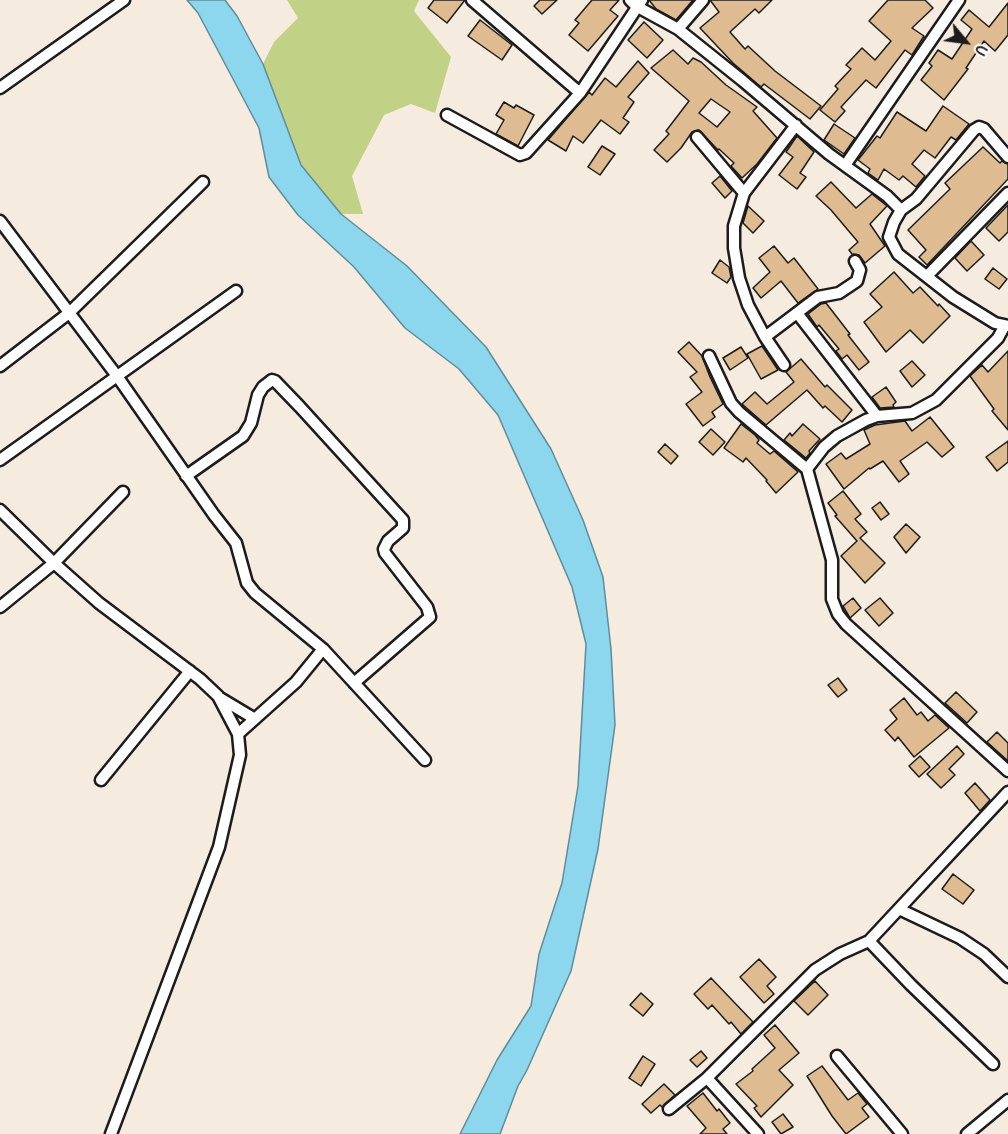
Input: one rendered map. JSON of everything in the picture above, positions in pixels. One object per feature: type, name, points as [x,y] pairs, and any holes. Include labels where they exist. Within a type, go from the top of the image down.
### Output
[{"type":"street","points":[[0,88],[124,0]]},
{"type":"street","points":[[472,0],[580,93]]},
{"type":"street","points":[[678,29],[703,0]]},
{"type":"street","points":[[846,165],[959,0]]},
{"type":"street","points":[[447,115],[523,155],[580,93],[636,2],[678,29],[829,154],[887,196],[901,210]]},
{"type":"street","points":[[784,365],[765,337],[748,305],[739,278],[734,248],[734,226],[744,193],[796,125]]},
{"type":"street","points":[[807,468],[824,447],[837,436],[866,420],[877,416],[912,413],[936,400],[998,338],[1006,326],[953,297],[907,262],[889,237],[901,210],[916,199],[974,130],[979,127],[984,129],[1008,157]]},
{"type":"street","points":[[697,137],[744,193]]},
{"type":"street","points":[[0,366],[69,313],[203,182]]},
{"type":"street","points":[[927,276],[1008,192]]},
{"type":"street","points":[[0,221],[117,376],[186,476],[236,543],[247,583],[255,593],[323,649],[425,760]]},
{"type":"street","points":[[765,337],[818,297],[839,293],[857,281],[860,270],[855,261]]},
{"type":"street","points":[[0,460],[236,291]]},
{"type":"street","points":[[797,313],[877,416]]},
{"type":"street","points":[[709,356],[731,403],[807,468],[832,560],[832,599],[838,614],[846,624],[1008,771]]},
{"type":"street","points":[[186,476],[243,436],[250,423],[258,395],[263,387],[272,380],[300,407],[403,520],[403,528],[386,544],[385,553],[427,607],[430,617],[354,683]]},
{"type":"street","points":[[0,608],[54,563],[123,492]]},
{"type":"street","points":[[0,510],[99,603],[190,671],[218,696],[255,719]]},
{"type":"street","points":[[238,734],[297,681],[323,649]]},
{"type":"street","points":[[101,780],[190,671]]},
{"type":"street","points":[[111,1134],[219,847],[240,755],[238,734],[218,696]]},
{"type":"street","points":[[669,1109],[707,1078],[815,970],[840,954],[869,941],[1008,792]]},
{"type":"street","points":[[899,909],[960,938],[984,954],[1008,977]]},
{"type":"street","points":[[869,941],[993,1064]]},
{"type":"street","points":[[837,1056],[902,1134]]},
{"type":"street","points":[[707,1078],[758,1134]]},
{"type":"street","points":[[967,1134],[1008,1100]]},
{"type":"green space","points":[[287,0],[419,0],[414,11],[451,57],[435,113],[411,104],[384,115],[352,176],[363,214],[341,214],[301,165],[263,64],[274,42],[298,18]]},
{"type":"water","points":[[187,0],[225,0],[237,16],[263,64],[301,165],[341,214],[407,266],[486,347],[551,449],[583,520],[603,577],[611,649],[615,725],[598,849],[571,971],[518,1086],[500,1134],[460,1134],[497,1060],[531,1006],[539,954],[562,883],[578,786],[586,644],[572,587],[498,415],[459,369],[405,328],[354,267],[298,215],[269,177],[259,128],[198,13]]},
{"type":"building","points":[[434,0],[465,0],[447,23],[428,8]]},
{"type":"building","points":[[540,0],[557,0],[542,14],[534,6]]},
{"type":"building","points":[[592,0],[619,0],[610,10],[618,16],[588,51],[569,35],[579,23],[575,20]]},
{"type":"building","points":[[649,0],[693,0],[676,20],[656,9]]},
{"type":"building","points":[[710,0],[772,0],[759,13],[755,9],[730,32],[745,49],[748,46],[775,71],[821,106],[810,119],[764,84],[761,87],[733,63],[700,28],[719,12]]},
{"type":"building","points":[[888,0],[925,0],[933,8],[912,28],[924,36],[912,55],[905,50],[876,88],[866,80],[841,107],[845,111],[835,122],[820,110],[838,89],[835,86],[851,69],[846,65],[862,48],[875,60],[891,41],[869,21]]},
{"type":"building","points":[[1008,3],[1008,35],[995,51],[984,41],[966,68],[968,69],[944,100],[921,80],[932,66],[929,63],[938,50],[952,59],[972,29],[961,20],[969,10],[989,27]]},
{"type":"building","points":[[480,20],[512,45],[502,60],[468,36]]},
{"type":"building","points":[[644,22],[663,40],[647,58],[628,40]]},
{"type":"building","points":[[673,50],[688,64],[693,58],[701,62],[726,85],[757,107],[753,111],[777,138],[757,164],[742,178],[731,166],[734,163],[699,130],[692,132],[667,162],[654,150],[669,134],[666,131],[689,101],[651,68]],"holes":[[[711,99],[730,112],[717,127],[699,113]]]},
{"type":"building","points":[[638,61],[649,73],[628,97],[634,102],[623,118],[629,122],[620,134],[601,120],[583,143],[573,136],[566,151],[548,140],[589,92],[592,95],[605,78],[616,87]]},
{"type":"building","points":[[504,102],[514,108],[516,105],[534,115],[518,146],[496,134],[504,120],[496,115]]},
{"type":"building","points":[[943,106],[969,124],[956,140],[951,137],[935,158],[924,150],[912,164],[925,176],[916,187],[903,176],[899,180],[884,169],[878,180],[868,173],[870,169],[858,160],[877,136],[880,138],[897,112],[926,131]]},
{"type":"building","points":[[834,124],[855,138],[844,154],[824,140]]},
{"type":"building","points":[[797,136],[814,152],[800,173],[806,177],[797,189],[779,175],[793,157],[786,152]]},
{"type":"building","points":[[602,146],[615,154],[600,175],[588,167]]},
{"type":"building","points":[[983,147],[1000,163],[1002,161],[1008,164],[1008,179],[927,265],[919,257],[926,250],[908,230],[950,189],[945,183]]},
{"type":"building","points":[[720,176],[732,191],[725,198],[712,183]]},
{"type":"building","points":[[831,182],[856,208],[872,194],[887,206],[870,224],[885,246],[865,263],[859,255],[852,254],[849,250],[858,242],[816,196]]},
{"type":"building","points":[[1008,205],[1008,232],[999,241],[986,228]]},
{"type":"building","points":[[748,206],[764,221],[753,233],[743,223]]},
{"type":"building","points":[[971,241],[984,255],[967,271],[955,258]]},
{"type":"building","points":[[774,246],[788,263],[794,258],[818,289],[798,303],[781,281],[761,298],[753,288],[770,272],[759,258]]},
{"type":"building","points":[[720,260],[729,267],[731,277],[727,283],[712,273]]},
{"type":"building","points":[[993,268],[1007,279],[999,289],[985,279]]},
{"type":"building","points":[[894,272],[913,293],[920,287],[950,316],[923,343],[910,330],[886,352],[864,322],[882,307],[870,294]]},
{"type":"building","points":[[826,303],[869,362],[859,370],[847,355],[842,359],[836,351],[839,349],[819,325],[817,327],[808,314]]},
{"type":"building","points":[[689,342],[702,356],[723,404],[712,412],[715,417],[703,426],[686,404],[702,392],[690,377],[697,372],[678,352]]},
{"type":"building","points":[[762,346],[778,370],[761,379],[747,354]]},
{"type":"building","points":[[741,347],[748,358],[730,370],[723,358]]},
{"type":"building","points":[[1008,351],[1008,430],[992,411],[994,409],[970,376],[982,365],[988,372]]},
{"type":"building","points":[[801,359],[825,387],[827,385],[852,410],[842,422],[825,406],[823,408],[807,390],[766,425],[742,404],[755,392],[767,404],[794,382],[786,372]]},
{"type":"building","points":[[912,361],[925,375],[912,387],[900,371]]},
{"type":"building","points":[[886,387],[896,402],[894,407],[880,408],[872,397]]},
{"type":"building","points":[[930,417],[954,447],[942,457],[927,442],[900,461],[909,474],[899,482],[883,461],[869,468],[844,489],[826,464],[841,453],[846,459],[870,444],[864,430],[875,425],[905,421],[912,431]]},
{"type":"building","points":[[741,424],[755,435],[759,440],[757,443],[770,454],[774,451],[798,472],[776,493],[746,458],[743,462],[724,448]]},
{"type":"building","points":[[803,424],[820,439],[806,458],[784,440],[790,433],[792,436]]},
{"type":"building","points":[[711,429],[725,442],[713,455],[699,442]]},
{"type":"building","points":[[1008,441],[1008,462],[997,471],[986,457]]},
{"type":"building","points":[[665,444],[678,456],[671,464],[658,452]]},
{"type":"building","points":[[843,491],[861,514],[855,519],[867,532],[860,538],[885,563],[865,583],[841,556],[857,541],[835,516],[837,515],[828,503]]},
{"type":"building","points":[[880,502],[889,514],[881,520],[872,508]]},
{"type":"building","points":[[906,524],[920,537],[906,553],[894,537]]},
{"type":"building","points":[[853,598],[861,608],[850,618],[843,606]]},
{"type":"building","points":[[880,598],[893,613],[879,626],[865,610]]},
{"type":"building","points":[[838,678],[847,690],[838,697],[828,685]]},
{"type":"building","points":[[956,692],[977,712],[967,723],[945,703]]},
{"type":"building","points":[[904,698],[917,715],[921,712],[928,721],[935,715],[949,728],[914,757],[898,737],[895,741],[885,730],[897,719],[890,710]]},
{"type":"building","points":[[997,732],[1008,743],[1008,761],[987,742]]},
{"type":"building","points":[[957,746],[964,754],[949,769],[955,775],[941,788],[927,774]]},
{"type":"building","points":[[920,756],[930,767],[919,777],[909,766]]},
{"type":"building","points":[[975,783],[990,800],[980,811],[965,793]]},
{"type":"building","points":[[953,874],[974,890],[963,904],[942,889]]},
{"type":"building","points":[[759,959],[776,977],[767,986],[774,994],[764,1003],[740,977]]},
{"type":"building","points":[[711,978],[753,1022],[741,1034],[712,1005],[708,1009],[694,994]]},
{"type":"building","points":[[815,981],[828,995],[808,1015],[794,1001]]},
{"type":"building","points":[[641,993],[653,1004],[643,1016],[630,1005]]},
{"type":"building","points":[[775,1025],[799,1053],[779,1070],[793,1085],[761,1117],[754,1108],[757,1106],[736,1084],[753,1071],[752,1069],[775,1048],[764,1035]]},
{"type":"building","points":[[701,1051],[707,1058],[697,1067],[690,1060]]},
{"type":"building","points":[[643,1056],[655,1064],[641,1086],[629,1078]]},
{"type":"building","points":[[822,1066],[848,1100],[858,1093],[867,1104],[862,1108],[869,1117],[846,1134],[807,1076]]},
{"type":"building","points":[[664,1084],[675,1095],[651,1113],[642,1104]]},
{"type":"building","points":[[703,1093],[730,1123],[723,1129],[727,1134],[700,1134],[706,1128],[687,1106]]},
{"type":"building","points":[[783,1114],[793,1127],[781,1134],[772,1122]]}]
